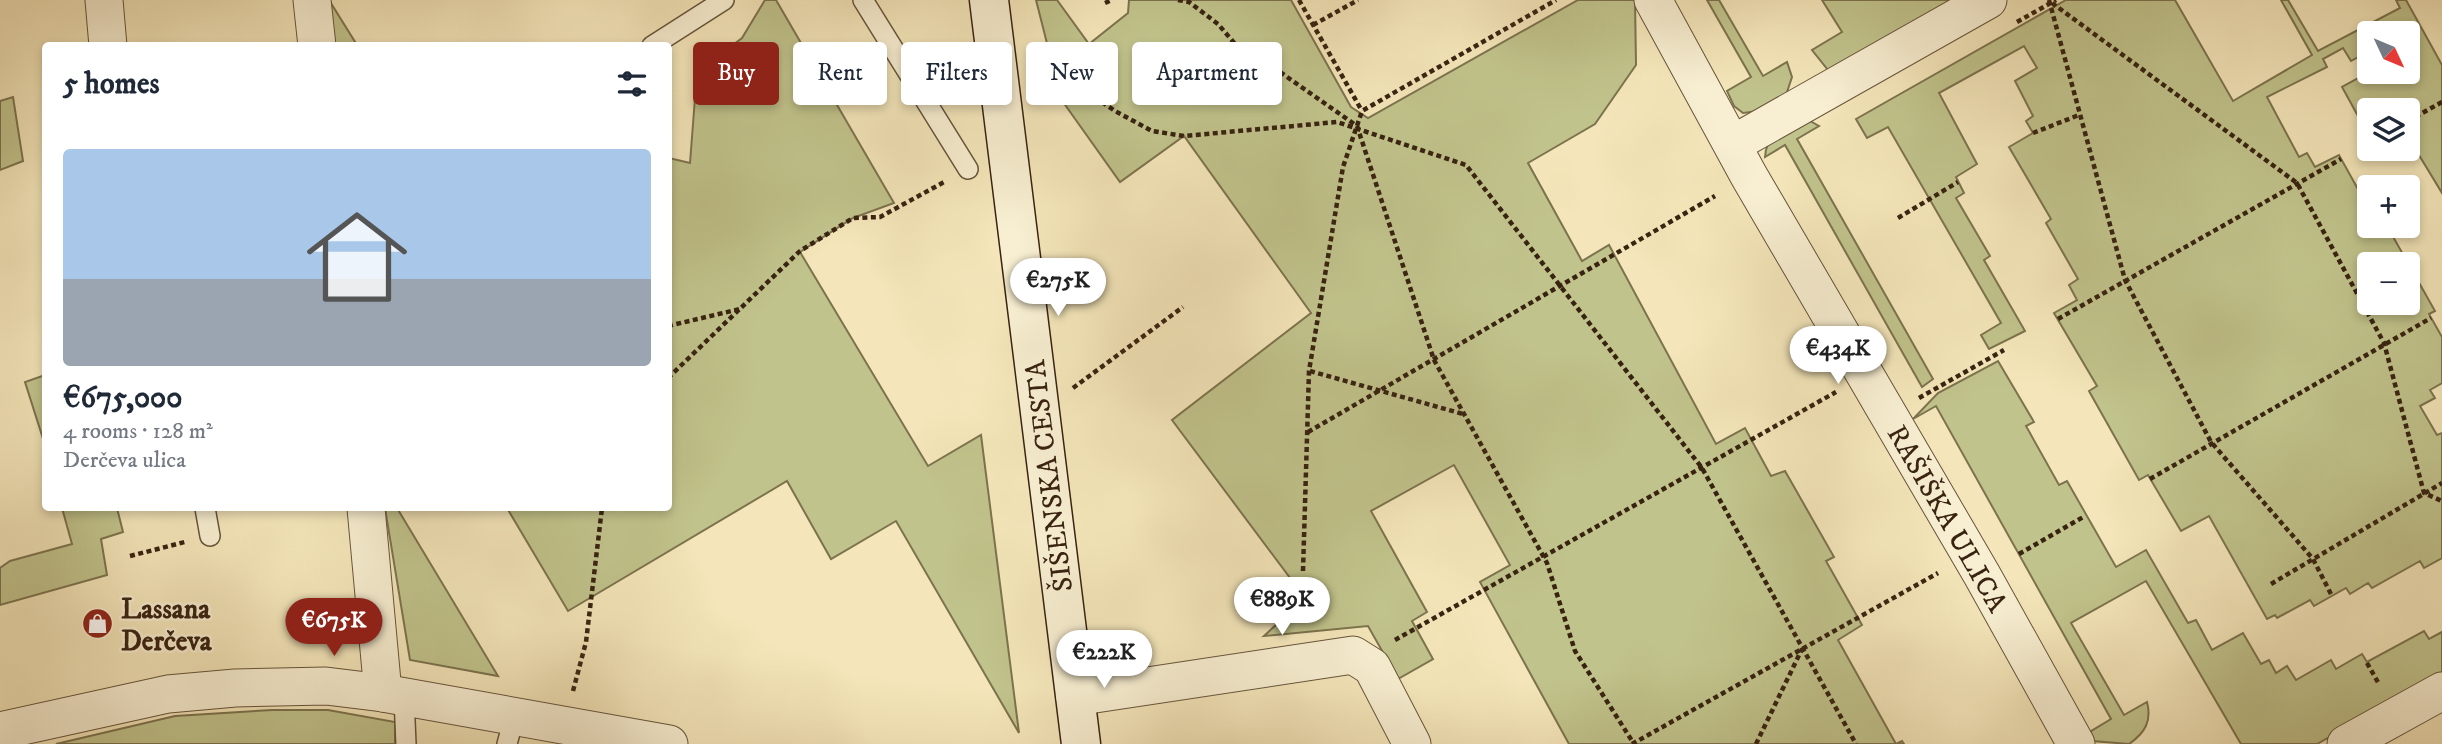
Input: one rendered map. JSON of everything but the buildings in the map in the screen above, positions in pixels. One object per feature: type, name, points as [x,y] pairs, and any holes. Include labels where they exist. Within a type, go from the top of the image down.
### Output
[{"type":"main road","name":"ŠIŠENSKA CESTA","points":[[989,0],[1081,744]]},
{"type":"street","points":[[104,0],[108,42]]},
{"type":"street","points":[[312,0],[317,42]]},
{"type":"street","name":"RAŠIŠKA ULICA","points":[[1653,0],[1749,176],[2076,744]]},
{"type":"street","points":[[1733,144],[1988,0]]},
{"type":"street","points":[[366,511],[393,695]]},
{"type":"street","points":[[1075,697],[1353,655],[1372,667],[1412,744]]},
{"type":"street","points":[[0,731],[168,694],[235,688],[326,686],[393,695],[510,731],[669,744]]},
{"type":"street","points":[[2346,744],[2442,691]]},
{"type":"lane","points":[[658,42],[724,0]]},
{"type":"lane","points":[[863,0],[968,169]]},
{"type":"lane","points":[[206,511],[210,536]]},
{"type":"lane","points":[[393,695],[405,744]]},
{"type":"path","points":[[1105,3],[1112,0]]},
{"type":"path","points":[[1178,0],[1189,2],[1218,24],[1241,51],[1280,72],[1357,126],[1434,360],[1544,557],[1575,651],[1633,744],[1940,572]]},
{"type":"path","points":[[1299,0],[1362,111]]},
{"type":"path","points":[[1313,25],[1357,0]]},
{"type":"path","points":[[1303,571],[1309,371],[1342,167],[1362,111],[1556,0]]},
{"type":"path","points":[[2050,1],[2125,280],[2211,442],[2313,559],[2332,596]]},
{"type":"path","points":[[2050,1],[2297,183],[2384,343],[2424,492],[2442,501]]},
{"type":"path","points":[[1022,47],[1115,111],[1152,131],[1184,136],[1337,122],[1357,126],[1466,165],[1702,468],[1856,744]]},
{"type":"path","points":[[2420,114],[2442,102]]},
{"type":"path","points":[[2033,133],[2079,115]]},
{"type":"path","points":[[2058,319],[2342,159]]},
{"type":"path","points":[[672,374],[800,251],[853,218],[880,218],[968,169]]},
{"type":"path","points":[[1898,218],[1958,182]]},
{"type":"path","points":[[1308,432],[1715,196]]},
{"type":"path","points":[[1065,394],[1183,307]]},
{"type":"path","points":[[672,325],[741,309]]},
{"type":"path","points":[[2150,479],[2431,318]]},
{"type":"path","points":[[1889,415],[2004,350]]},
{"type":"path","points":[[1309,371],[1464,414]]},
{"type":"path","points":[[1360,660],[1840,390]]},
{"type":"path","points":[[2271,584],[2442,483]]},
{"type":"path","points":[[573,692],[586,642],[602,511]]},
{"type":"path","points":[[2019,554],[2085,516]]},
{"type":"path","points":[[130,556],[170,546]]},
{"type":"path","points":[[1756,744],[1803,649]]},
{"type":"path","points":[[1760,736],[1764,744]]},
{"type":"green space","points":[[329,0],[355,42],[328,42]]},
{"type":"green space","points":[[765,0],[776,0],[800,42],[793,42],[793,105],[837,105],[894,203],[853,218],[800,252],[928,466],[981,435],[1019,733],[896,521],[831,559],[787,481],[568,611],[509,511],[672,511],[672,159],[690,163],[694,105],[779,105],[779,42],[737,42],[742,38]]},
{"type":"green space","points":[[1036,0],[1057,0],[1088,42],[1047,42]]},
{"type":"green space","points":[[1129,0],[1291,0],[1351,107],[1368,118],[1578,0],[1635,0],[1636,65],[1595,124],[1528,163],[1582,261],[1609,245],[1716,444],[1745,428],[1771,476],[1785,471],[1834,557],[1826,561],[1862,625],[1838,640],[1896,744],[1569,744],[1480,582],[1510,565],[1454,465],[1371,511],[1427,612],[1412,621],[1433,659],[1398,679],[1368,626],[1264,636],[1305,598],[1172,420],[1311,313],[1184,136],[1120,182],[1065,105],[1118,105],[1118,42],[1092,42],[1128,13]]},
{"type":"green space","points":[[1707,0],[1719,0],[1763,76],[1787,62],[1792,77],[1786,95],[1759,111],[1743,113],[1734,106],[1727,91],[1751,77]]},
{"type":"green space","points":[[1822,0],[1953,0],[1828,70],[1812,50],[1842,32]]},
{"type":"green space","points":[[2066,0],[2175,0],[2233,101],[2312,55],[2281,0],[2288,0],[2318,51],[2357,31],[2357,58],[2351,61],[2343,48],[2323,59],[2327,67],[2267,97],[2299,157],[2307,153],[2315,167],[2339,155],[2357,187],[2357,238],[2394,238],[2402,252],[2357,252],[2357,315],[2420,315],[2420,284],[2435,311],[2429,314],[2442,337],[2442,383],[2430,390],[2435,398],[2420,406],[2437,435],[2442,433],[2442,558],[2424,568],[2420,561],[2372,588],[2368,583],[2350,594],[2346,588],[2314,606],[2310,600],[2277,618],[2275,615],[2267,619],[2209,516],[2181,531],[2148,475],[2139,480],[2089,391],[2097,386],[2054,313],[2077,300],[2069,285],[2078,279],[2046,223],[2051,219],[2009,147],[2033,133],[2026,121],[2033,116],[2015,81],[2037,68],[2024,46],[1939,93],[1977,164],[1956,177],[1964,193],[1956,198],[1990,256],[1984,260],[2025,331],[1989,349],[1981,335],[2001,323],[1888,127],[1867,138],[1856,119]]},
{"type":"green space","points":[[2396,0],[2406,0],[2418,21],[2375,21],[2400,8]]},
{"type":"green space","points":[[2420,25],[2442,65],[2442,193],[2420,157],[2420,98],[2357,98],[2357,114],[2342,87],[2357,79],[2357,84],[2420,84]]},
{"type":"green space","points":[[13,97],[23,161],[0,170],[0,101]]},
{"type":"green space","points":[[1810,121],[1819,126],[1797,139],[1933,379],[1922,387],[1785,145],[1765,157],[1766,148],[1774,136]]},
{"type":"green space","points":[[1998,361],[2034,422],[2026,426],[2059,485],[2067,481],[2116,567],[2146,550],[2188,623],[2196,620],[2212,650],[2243,633],[2261,664],[2269,660],[2276,673],[2287,666],[2296,680],[2331,660],[2336,669],[2362,654],[2367,662],[2424,631],[2429,639],[2442,632],[2442,673],[2317,744],[2241,744],[2146,581],[2071,623],[2124,715],[2147,702],[2149,715],[2146,726],[2129,744],[2092,741],[2088,733],[2111,719],[1936,406],[1913,419],[1938,393]]},
{"type":"green space","points":[[42,376],[42,436],[25,382]]},
{"type":"green space","points":[[63,511],[118,511],[123,532],[101,539],[107,575],[0,605],[0,568],[10,561],[72,544]]},
{"type":"green space","points":[[385,511],[399,511],[498,676],[410,660]]},
{"type":"green space","points":[[272,710],[328,710],[395,722],[395,744],[56,744],[175,716]]},
{"type":"place","name":"Lassana Derčeva","points":[[98,624]]}]
